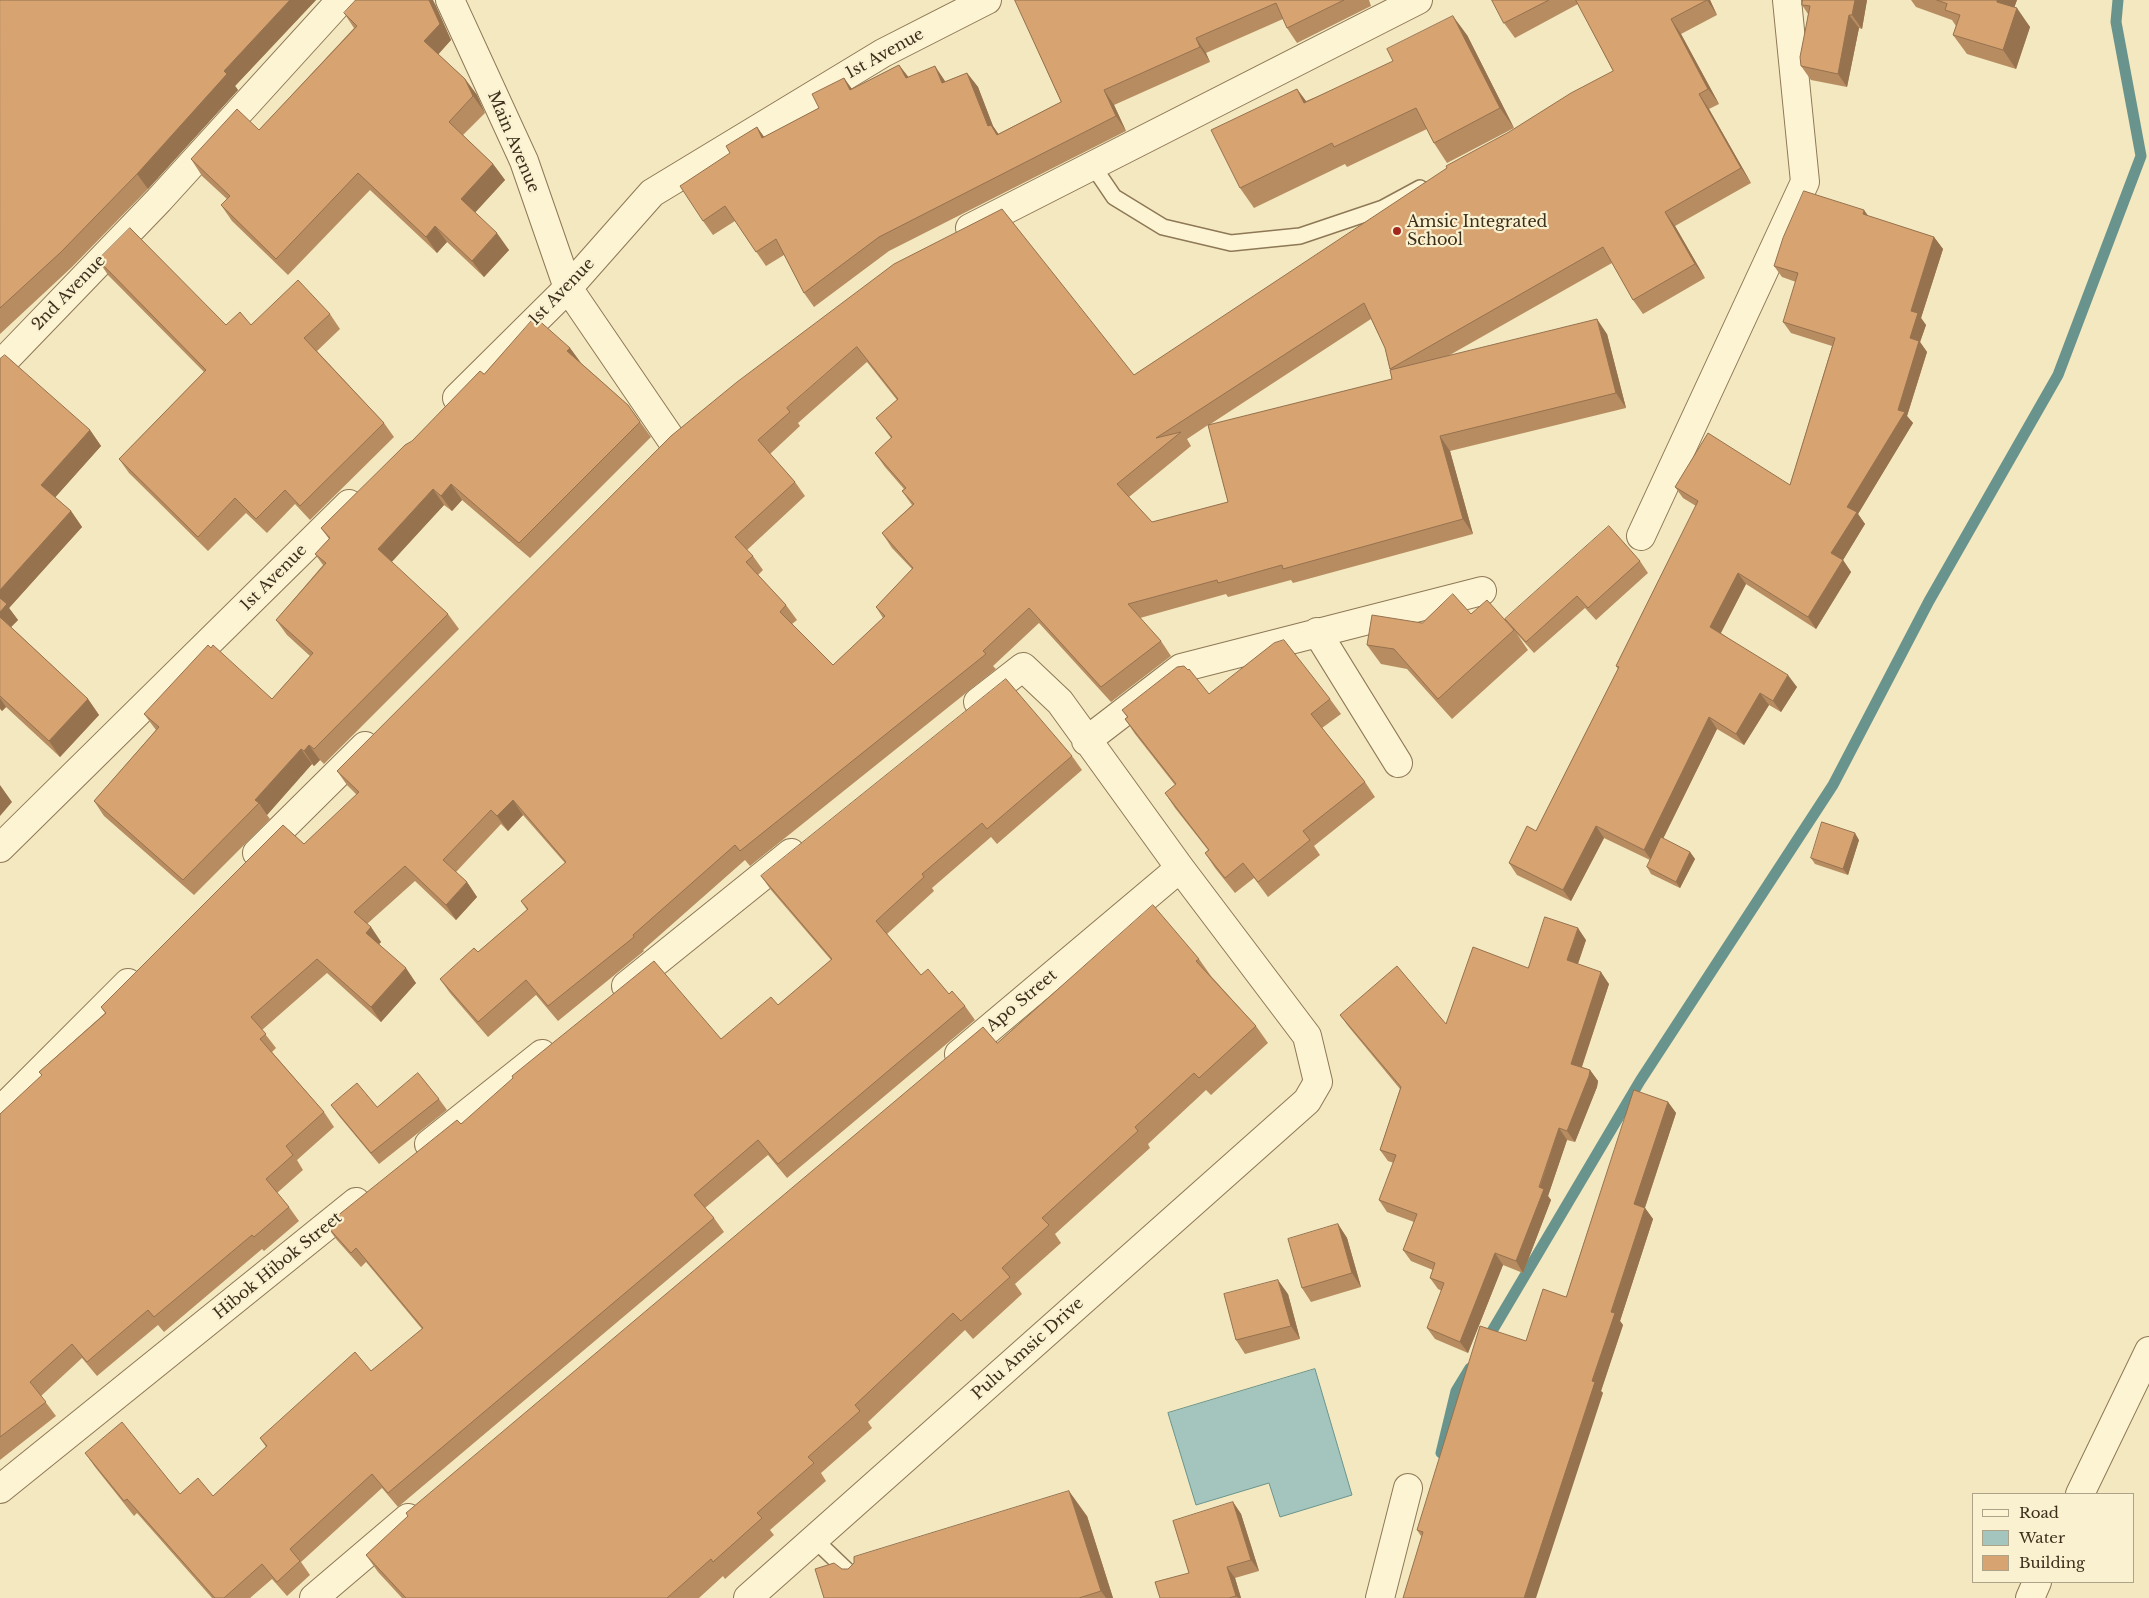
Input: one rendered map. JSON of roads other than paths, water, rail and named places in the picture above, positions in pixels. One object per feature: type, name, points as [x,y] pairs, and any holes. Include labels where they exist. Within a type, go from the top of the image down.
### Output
[{"type":"street","name":"2nd Avenue","points":[[0,365],[159,200],[341,0]]},
{"type":"street","name":"Main Avenue","points":[[450,0],[524,161],[568,288],[664,446],[693,421]]},
{"type":"street","name":"1st Avenue","points":[[440,414],[568,288],[652,193],[883,53],[987,0]]},
{"type":"street","points":[[950,238],[1418,0]]},
{"type":"street","points":[[1641,536],[1805,182],[1787,0]]},
{"type":"street","name":"1st Avenue","points":[[0,848],[369,484]]},
{"type":"street","points":[[1086,741],[1182,668],[1317,632],[1482,592]]},
{"type":"street","points":[[1317,632],[1398,763]]},
{"type":"street","points":[[961,716],[1023,666],[1060,702],[1086,741],[1180,868]]},
{"type":"street","points":[[240,871],[381,729]]},
{"type":"street","points":[[604,1003],[814,835]]},
{"type":"street","name":"Apo Street","points":[[936,1073],[1180,868]]},
{"type":"street","name":"Pulu Amsic Drive","points":[[748,1598],[1307,1101],[1318,1082],[1307,1036],[1180,868]]},
{"type":"street","points":[[0,1111],[148,963]]},
{"type":"street","points":[[411,1159],[558,1040]]},
{"type":"street","name":"Hibok Hibok Street","points":[[0,1489],[380,1184]]},
{"type":"street","points":[[2080,1493],[2149,1351]]},
{"type":"street","points":[[1380,1598],[1408,1488]]},
{"type":"street","points":[[314,1598],[428,1502]]},
{"type":"street","points":[[2030,1598],[2038,1583]]},
{"type":"lane","points":[[1093,166],[1114,197],[1163,227],[1231,243],[1300,236],[1383,208],[1436,180]]},
{"type":"lane","points":[[814,1539],[863,1586]]},
{"type":"water","points":[[1315,1369],[1352,1495],[1280,1517],[1269,1483],[1196,1505],[1168,1413]]},
{"type":"waterway","points":[[1485,1343],[1640,1081],[1833,785],[1929,601],[2058,375],[2141,156],[2116,22],[2118,0]]},
{"type":"waterway","points":[[1441,1453],[1456,1391],[1470,1368]]},
{"type":"place","name":"Amsic Integrated School","points":[[1397,231]]}]
